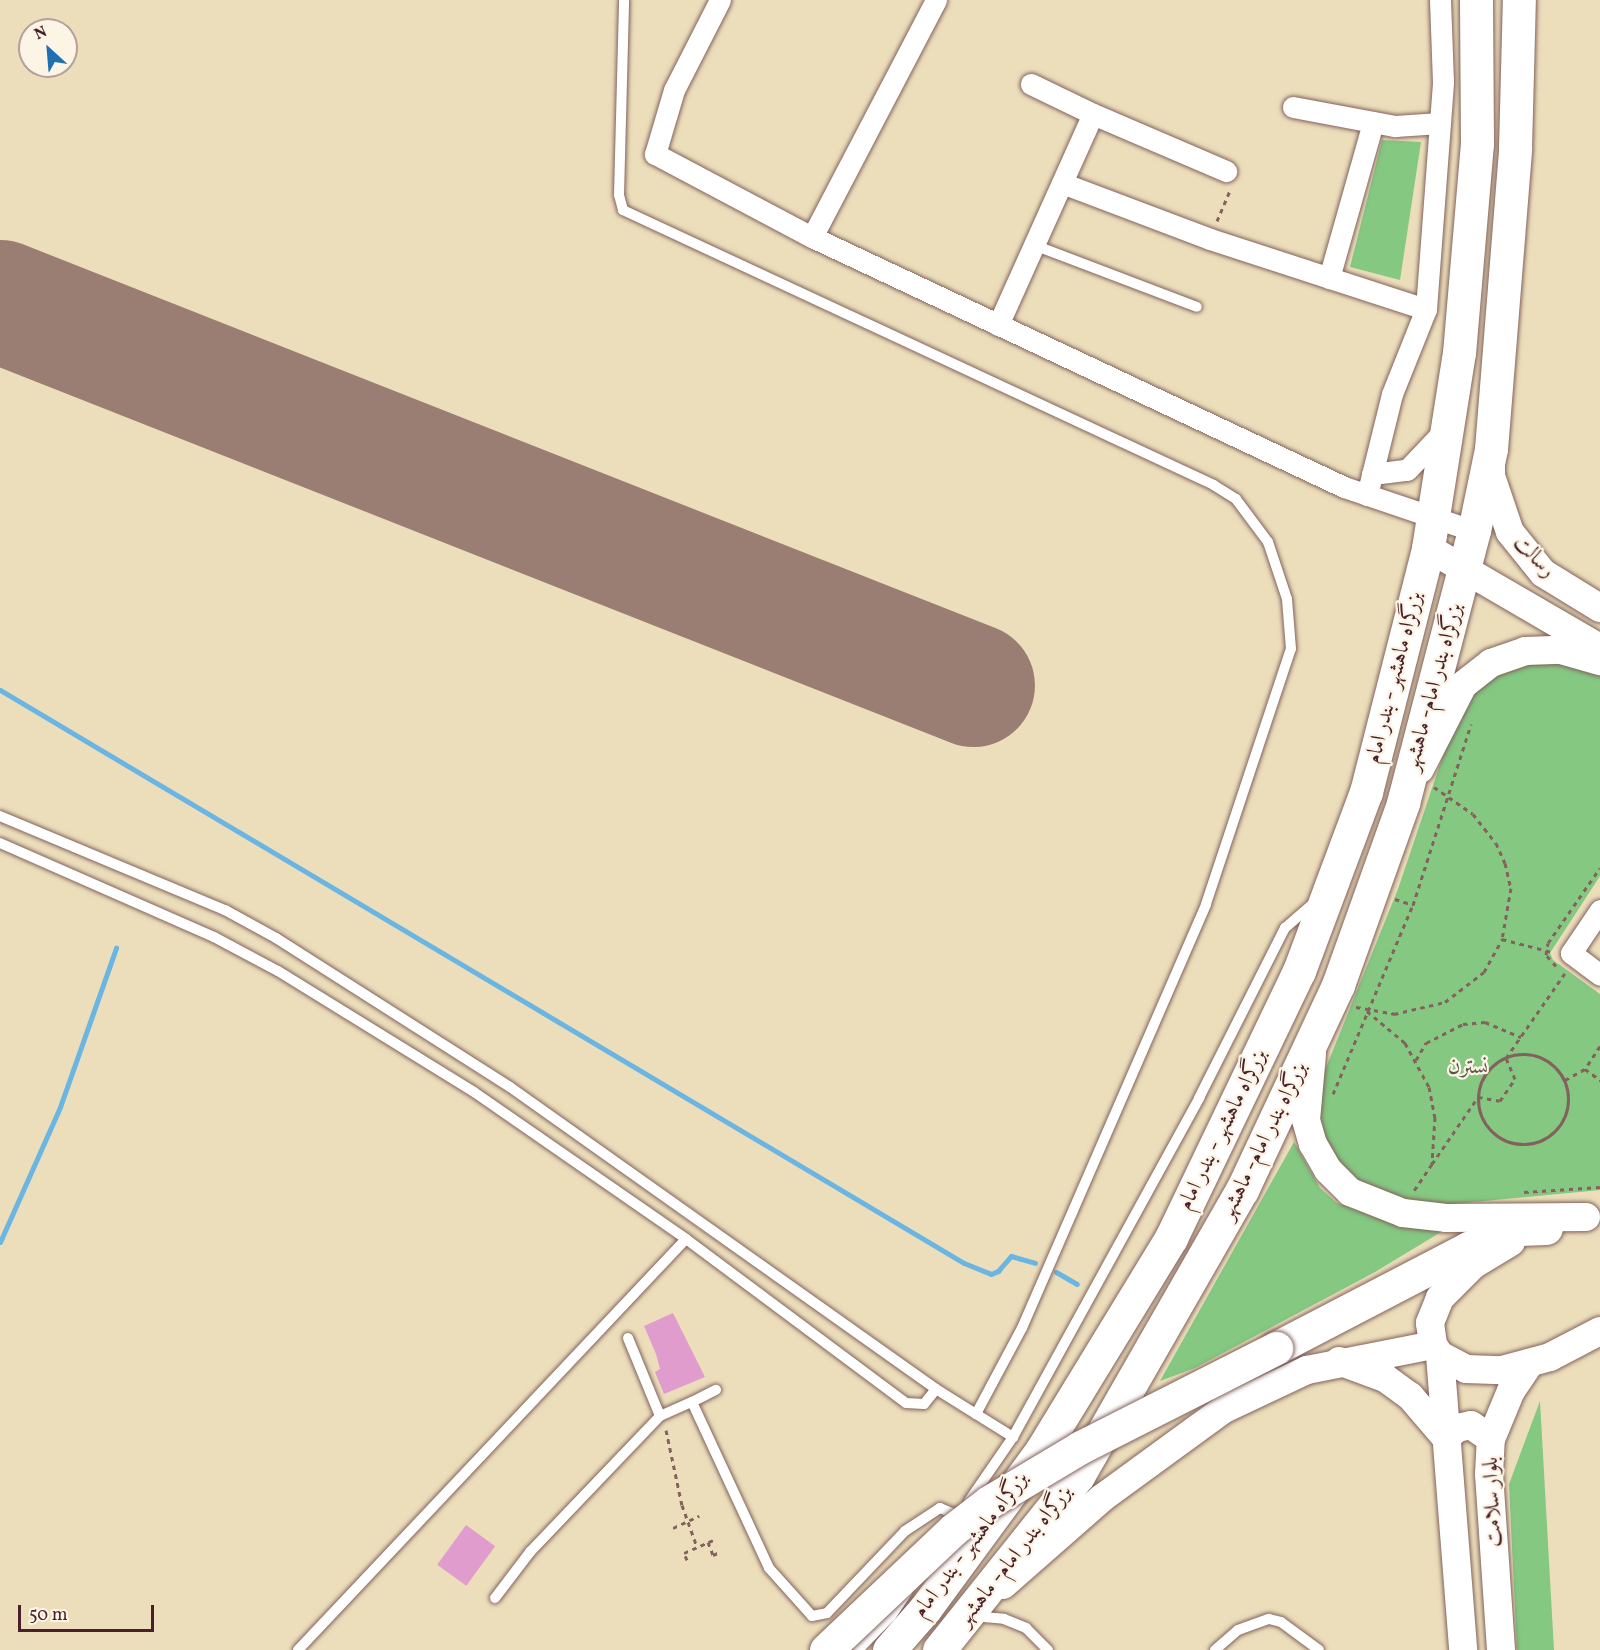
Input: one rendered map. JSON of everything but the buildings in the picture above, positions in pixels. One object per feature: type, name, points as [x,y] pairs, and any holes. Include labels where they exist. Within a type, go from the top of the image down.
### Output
[{"type":"highway","name":"بزرگراه ماهشهر - بندر امام","points":[[888,1650],[925,1609],[1041,1451],[1171,1238],[1299,971],[1366,792],[1431,533],[1459,354],[1477,144],[1476,0]]},
{"type":"highway","name":"بزرگراه بندر امام- ماهشهر","points":[[939,1650],[1078,1476],[1242,1190],[1333,996],[1410,790],[1474,531],[1491,449],[1515,148],[1519,0]]},
{"type":"highway","points":[[826,1650],[954,1529],[998,1496],[1081,1447],[1468,1248],[1520,1229],[1546,1228]]},
{"type":"main road","name":"رسالت","points":[[1491,449],[1491,476],[1510,532],[1543,573],[1600,609]]},
{"type":"main road","points":[[1474,531],[1543,573]]},
{"type":"main road","name":"رسالت","points":[[1431,533],[1464,570],[1600,648]]},
{"type":"main road","points":[[1410,790],[1463,686],[1491,663],[1525,651],[1561,650],[1600,661]]},
{"type":"main road","points":[[1317,1029],[1307,1084],[1306,1120],[1313,1144],[1328,1170],[1350,1192],[1403,1213],[1446,1218],[1593,1217]]},
{"type":"main road","name":"بلوار سلامت","points":[[1463,1650],[1446,1438],[1432,1314],[1452,1284],[1490,1254],[1546,1228],[1593,1217]]},
{"type":"main road","points":[[968,1616],[1102,1498],[1166,1448],[1259,1390],[1307,1370],[1339,1361],[1437,1350],[1458,1367],[1475,1371],[1530,1364],[1600,1331]]},
{"type":"main road","points":[[1339,1361],[1393,1384],[1410,1396],[1446,1438],[1457,1428],[1471,1425],[1491,1439]]},
{"type":"main road","name":"بلوار سلامت","points":[[1501,1650],[1490,1474],[1491,1439],[1511,1391],[1530,1364]]},
{"type":"street","points":[[720,0],[674,90],[656,154],[812,237],[1367,495],[1431,533],[1474,531]]},
{"type":"street","points":[[812,237],[936,0]]},
{"type":"street","points":[[1367,495],[1392,394],[1426,309],[1443,82],[1440,0]]},
{"type":"street","points":[[1031,84],[1093,114],[1226,171]]},
{"type":"street","points":[[1293,107],[1395,126],[1440,123]]},
{"type":"street","points":[[998,325],[1093,114]]},
{"type":"street","points":[[1329,278],[1373,122]]},
{"type":"street","points":[[1062,183],[1210,239],[1426,309]]},
{"type":"street","points":[[1372,474],[1407,471],[1447,427]]},
{"type":"street","points":[[1600,910],[1571,953],[1600,975]]},
{"type":"lane","points":[[624,0],[619,195],[623,210],[1214,485],[1236,499],[1268,542],[1287,599],[1292,649],[1206,904],[1022,1328],[976,1414]]},
{"type":"lane","points":[[1034,245],[1197,307]]},
{"type":"lane","points":[[0,816],[225,910],[276,938],[510,1087],[933,1394],[976,1414],[1013,1437]]},
{"type":"lane","points":[[0,843],[214,937],[278,971],[474,1092],[686,1239],[906,1403],[918,1406],[933,1394]]},
{"type":"lane","points":[[858,1650],[891,1616],[1013,1437],[1199,1098],[1285,928],[1330,890]]},
{"type":"lane","points":[[298,1650],[686,1239]]},
{"type":"lane","points":[[628,1338],[660,1416]]},
{"type":"lane","points":[[495,1598],[530,1552],[660,1416],[716,1390]]},
{"type":"lane","points":[[692,1402],[769,1568],[812,1616],[827,1613],[905,1531],[940,1508],[959,1516]]},
{"type":"lane","points":[[968,1616],[1004,1619],[1026,1628],[1048,1650]]},
{"type":"lane","points":[[1215,1650],[1238,1630],[1269,1619],[1281,1622],[1319,1650]]},
{"type":"path","points":[[1210,239],[1231,188],[1226,171]]},
{"type":"path","points":[[1332,1098],[1413,905],[1474,712]]},
{"type":"path","points":[[1333,996],[1368,1011],[1394,1014],[1445,1002],[1484,972],[1502,939],[1511,888],[1505,863],[1484,826],[1449,795],[1410,790]]},
{"type":"path","points":[[1502,939],[1546,951],[1571,953]]},
{"type":"path","points":[[1422,1196],[1411,1196],[1478,1097],[1486,1074],[1506,1058],[1564,973],[1573,979]]},
{"type":"path","points":[[1368,1011],[1405,1043],[1429,1087],[1435,1117],[1432,1164]]},
{"type":"path","points":[[1416,1060],[1426,1043],[1463,1024],[1485,1022],[1521,1037]]},
{"type":"path","points":[[1565,1080],[1585,1069],[1600,1046]]},
{"type":"path","points":[[1478,1097],[1482,1119],[1491,1132],[1504,1141],[1535,1143],[1550,1137],[1564,1118],[1569,1095],[1565,1080],[1542,1058],[1527,1054],[1506,1058]]},
{"type":"path","points":[[1478,1097],[1500,1101],[1515,1079],[1506,1058]]},
{"type":"path","points":[[1585,1069],[1600,1080]]},
{"type":"path","points":[[1517,1193],[1600,1186]]},
{"type":"path","points":[[660,1416],[687,1522],[697,1547]]},
{"type":"path","points":[[673,1528],[699,1516]]},
{"type":"path","points":[[687,1560],[684,1553],[716,1539]]},
{"type":"path","points":[[708,1542],[713,1555]]},
{"type":"path","points":[[708,1557],[720,1551]]},
{"type":"green space","points":[[1382,140],[1421,142],[1400,280],[1350,267]]},
{"type":"green space","name":"نسترن","points":[[1560,663],[1600,671],[1600,876],[1550,953],[1553,960],[1600,994],[1600,1190],[1443,1205],[1407,1200],[1352,1177],[1329,1155],[1317,1114],[1325,1070],[1398,889],[1453,726],[1466,703],[1492,675],[1522,664]]},
{"type":"green space","points":[[1294,1142],[1320,1188],[1337,1203],[1403,1227],[1451,1226],[1375,1272],[1195,1368],[1160,1381]]},
{"type":"green space","points":[[1540,1401],[1554,1650],[1517,1650],[1509,1484]]},
{"type":"waterway","points":[[0,690],[964,1263],[991,1274],[998,1271],[1011,1256],[1035,1263]]},
{"type":"waterway","points":[[0,1242],[60,1107],[116,948]]},
{"type":"waterway","points":[[1056,1272],[1077,1284]]},
{"type":"runway","points":[[0,301],[973,685]]}]
